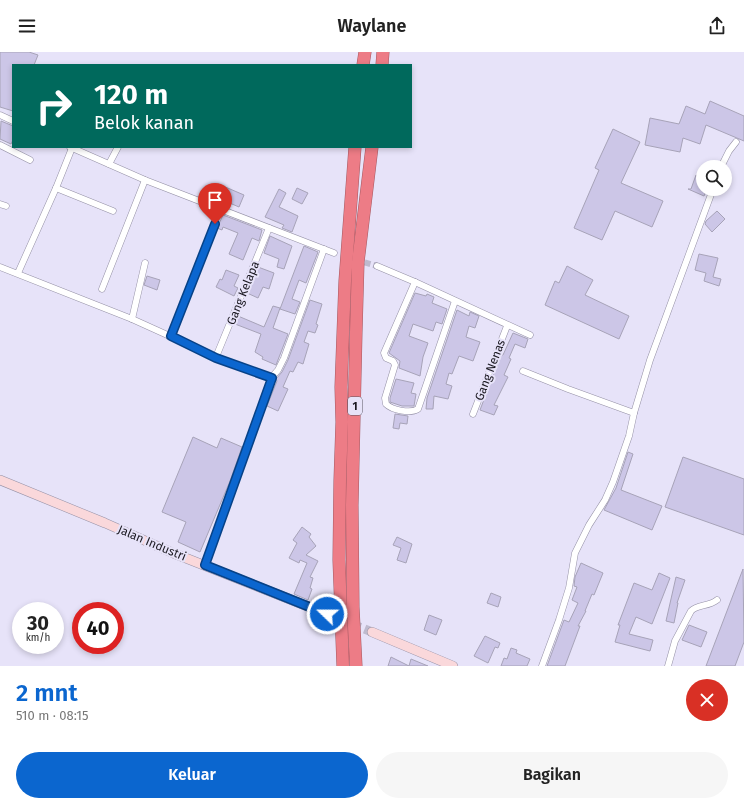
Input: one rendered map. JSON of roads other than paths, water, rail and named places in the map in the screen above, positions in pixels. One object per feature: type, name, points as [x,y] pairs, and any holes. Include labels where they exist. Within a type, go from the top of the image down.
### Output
[{"type":"highway","points":[[363,64],[365,52]]},
{"type":"highway","points":[[382,64],[383,52]]},
{"type":"highway","name":"1","points":[[343,666],[340,560],[342,422],[341,387],[345,281],[355,148]]},
{"type":"highway","name":"1","points":[[356,666],[353,607],[352,505],[356,325],[358,262],[372,148]]},
{"type":"street","points":[[0,115],[12,121]]},
{"type":"street","points":[[724,160],[736,142]]},
{"type":"street","points":[[0,145],[30,160]]},
{"type":"street","points":[[18,273],[56,188],[71,148],[220,210],[334,253]]},
{"type":"street","points":[[109,164],[117,148]]},
{"type":"street","points":[[102,289],[145,180]]},
{"type":"street","points":[[56,188],[113,211]]},
{"type":"street","points":[[542,666],[569,588],[575,553],[589,525],[605,500],[613,482],[629,436],[634,413],[650,360],[710,196]]},
{"type":"street","points":[[171,336],[220,210]]},
{"type":"street","name":"Gang Kelapa","points":[[216,358],[269,228]]},
{"type":"street","points":[[205,565],[272,378],[281,366],[324,249]]},
{"type":"street","points":[[132,319],[146,263]]},
{"type":"street","points":[[377,266],[415,282],[507,326],[530,335]]},
{"type":"street","points":[[0,267],[132,319],[216,358],[272,378]]},
{"type":"street","points":[[415,282],[384,353],[386,358],[393,361],[395,365],[385,400],[386,404],[390,407],[409,411],[417,410],[455,301]]},
{"type":"street","name":"Gang Nenas","points":[[472,414],[507,326]]},
{"type":"street","points":[[523,371],[634,413]]},
{"type":"street","name":"Jalan Industri","points":[[0,480],[327,614]]},
{"type":"street","points":[[668,666],[675,641],[691,611],[694,608],[710,605],[717,600]]},
{"type":"street","points":[[372,632],[437,663],[453,666]]},
{"type":"tunnel","points":[[356,260],[377,266]]},
{"type":"tunnel","points":[[327,614],[372,632]]}]
